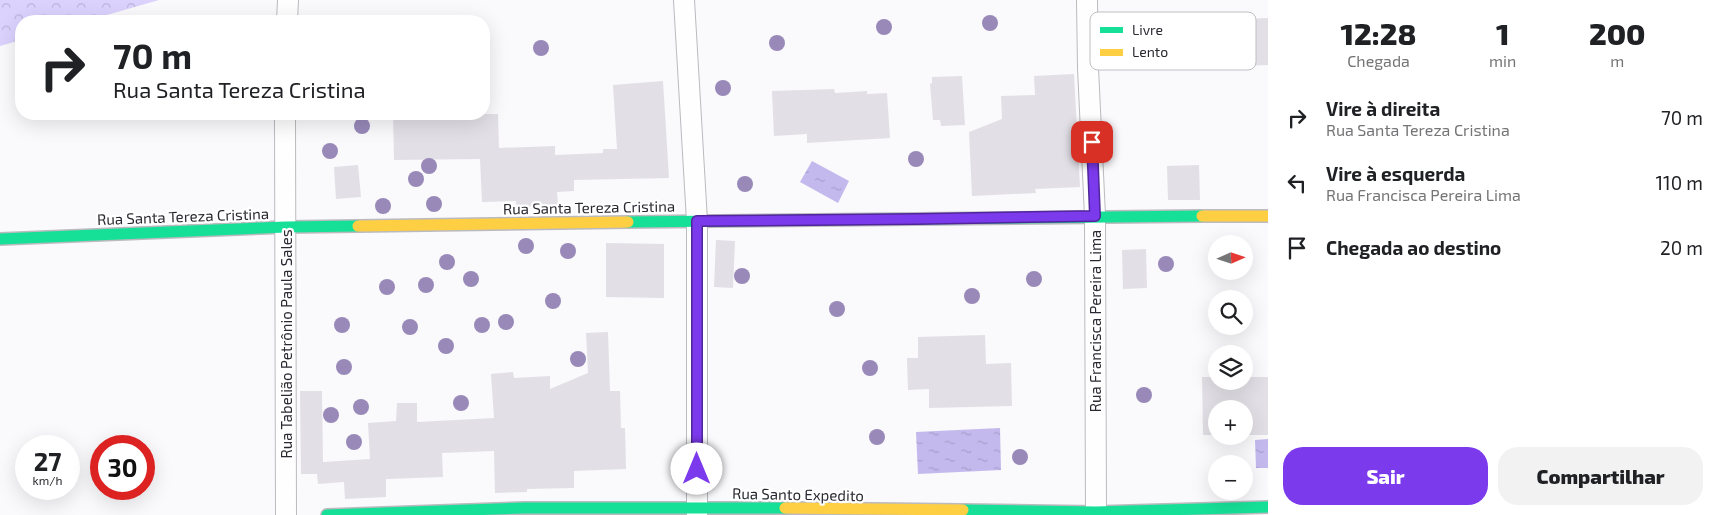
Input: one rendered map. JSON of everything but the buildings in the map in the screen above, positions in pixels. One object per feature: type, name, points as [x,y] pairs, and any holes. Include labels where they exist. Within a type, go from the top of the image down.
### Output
[{"type":"street","points":[[287,15],[288,0]]},
{"type":"street","points":[[684,0],[697,221],[697,511]]},
{"type":"street","name":"Rua Francisca Pereira Lima","points":[[1087,0],[1088,68],[1095,216],[1096,514]]},
{"type":"street","name":"Rua Tabelião Petrônio Paula Sales","points":[[285,120],[286,515]]},
{"type":"street","name":"Rua Santa Tereza Cristina","points":[[0,239],[286,227],[1095,216],[1268,216]]},
{"type":"street","name":"Rua Santo Expedito","points":[[327,515],[524,508],[1096,514],[1268,507]]},
{"type":"green space","points":[[0,0],[159,0],[107,15],[15,15],[15,42],[0,46]]},
{"type":"water","points":[[812,161],[849,181],[838,203],[800,182]]},
{"type":"water","points":[[1000,428],[1001,470],[918,474],[916,432]]},
{"type":"water","points":[[1268,439],[1268,468],[1256,468],[1255,440]]},
{"type":"traffic: fast","points":[[628,222],[1202,216]]},
{"type":"traffic: fast","points":[[0,239],[286,227],[358,226]]},
{"type":"traffic: fast","points":[[963,510],[1096,512],[1268,507]]},
{"type":"traffic: fast","points":[[327,515],[524,508],[785,508]]},
{"type":"traffic: slow","points":[[1202,216],[1268,216]]},
{"type":"traffic: slow","points":[[358,226],[628,222]]},
{"type":"traffic: slow","points":[[785,508],[963,510]]},
{"type":"route","points":[[697,469],[697,221],[1095,216],[1092,142]]}]
